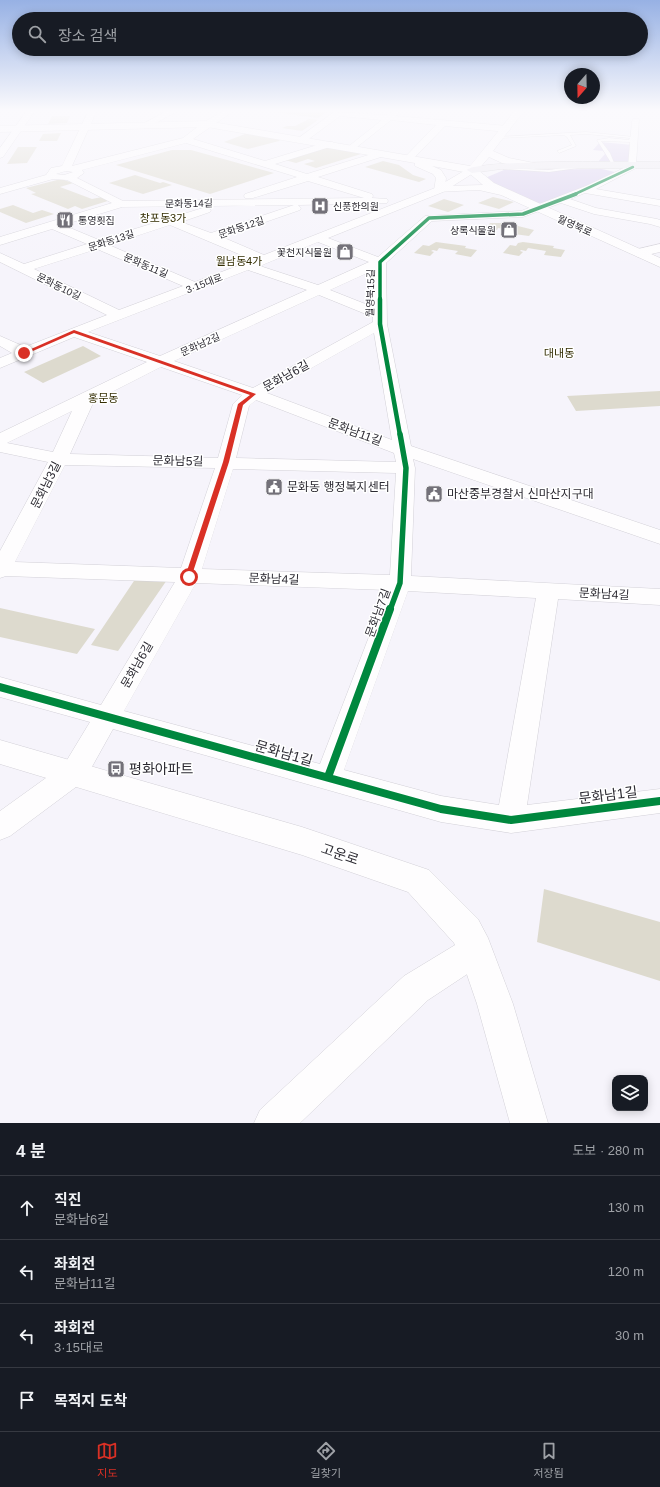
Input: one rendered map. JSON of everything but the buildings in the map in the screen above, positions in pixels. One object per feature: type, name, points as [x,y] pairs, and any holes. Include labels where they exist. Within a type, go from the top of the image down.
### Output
[{"type":"main road","points":[[417,164],[437,172],[442,178],[439,190],[479,188],[510,195]]},
{"type":"main road","points":[[441,164],[472,170],[534,166],[633,166]]},
{"type":"main road","points":[[472,170],[477,164]]},
{"type":"main road","points":[[525,164],[534,166]]},
{"type":"main road","points":[[494,168],[660,166]]},
{"type":"main road","name":"월영북로","points":[[472,170],[490,185],[510,195],[660,263]]},
{"type":"main road","name":"고운로","points":[[0,752],[302,841],[418,881],[466,931],[476,950],[495,1004],[529,1123]]},
{"type":"street","points":[[67,173],[70,164]]},
{"type":"street","points":[[0,191],[51,175],[54,170],[78,174],[79,172],[76,169],[93,164]]},
{"type":"street","points":[[267,164],[383,201],[429,218],[523,214],[587,189],[633,166]]},
{"type":"street","name":"문화동13길","points":[[24,268],[348,164]]},
{"type":"street","name":"3·15대로","points":[[0,363],[74,332],[264,260],[395,206],[439,190],[472,170]]},
{"type":"street","points":[[67,173],[121,204]]},
{"type":"street","points":[[21,175],[51,175]]},
{"type":"street","points":[[587,189],[660,199]]},
{"type":"street","points":[[587,189],[660,203]]},
{"type":"street","points":[[559,200],[594,212],[653,221],[660,224]]},
{"type":"street","name":"문화동14길","points":[[0,241],[121,204],[383,201]]},
{"type":"street","name":"문화동12길","points":[[169,221],[211,237],[314,202]]},
{"type":"street","name":"월영북15길","points":[[403,458],[379,319],[380,262],[429,218]]},
{"type":"street","name":"문화동11길","points":[[53,226],[194,286]]},
{"type":"street","points":[[211,237],[264,260]]},
{"type":"street","points":[[317,238],[380,262]]},
{"type":"street","points":[[638,253],[660,248]]},
{"type":"street","name":"문화동10길","points":[[0,257],[118,315]]},
{"type":"street","name":"문화남2길","points":[[0,440],[160,362],[380,262]]},
{"type":"street","points":[[248,266],[319,290],[379,319]]},
{"type":"street","name":"문화남6길","points":[[74,773],[189,577],[226,462],[241,404],[254,394],[379,319]]},
{"type":"street","name":"문화남11길","points":[[74,332],[254,394],[403,458],[660,537]]},
{"type":"street","points":[[0,340],[24,353]]},
{"type":"street","name":"문화남3길","points":[[0,570],[59,459],[87,397]]},
{"type":"street","name":"문화남5길","points":[[0,447],[59,459],[226,462],[403,458]]},
{"type":"street","name":"문화남7길","points":[[328,777],[400,583],[403,458]]},
{"type":"street","name":"문화남4길","points":[[0,570],[400,583],[660,597]]},
{"type":"street","points":[[511,820],[548,592]]},
{"type":"street","name":"문화남1길","points":[[0,687],[441,809],[511,820],[660,800]]},
{"type":"street","points":[[0,827],[74,773]]},
{"type":"street","points":[[273,1123],[416,988],[476,950]]},
{"type":"shaded area","points":[[602,169],[619,173],[543,203],[520,199],[485,178],[504,170]]},
{"type":"cycle path","points":[[328,777],[400,583],[406,468],[380,324],[380,262],[429,218],[523,214],[590,188],[633,167]]},
{"type":"cycle path","points":[[0,687],[441,809],[511,820],[660,801]]},
{"type":"place","name":"신풍한의원","points":[[320,206]]},
{"type":"place","name":"통영횟집","points":[[65,220]]},
{"type":"place","name":"상록식물원","points":[[509,230]]},
{"type":"place","name":"꽃천지식물원","points":[[345,252]]},
{"type":"place","name":"문화동 행정복지센터","points":[[274,487]]},
{"type":"place","name":"마산중부경찰서 신마산지구대","points":[[434,494]]},
{"type":"place","name":"평화아파트","points":[[116,769]]},
{"type":"district","name":"창포동3가","points":[[163,218]]},
{"type":"district","name":"월남동4가","points":[[239,261]]},
{"type":"district","name":"대내동","points":[[559,353]]},
{"type":"district","name":"홍문동","points":[[103,398]]},
{"type":"route","points":[[24,353],[74,332],[254,394],[241,404],[226,462],[189,577]]}]
